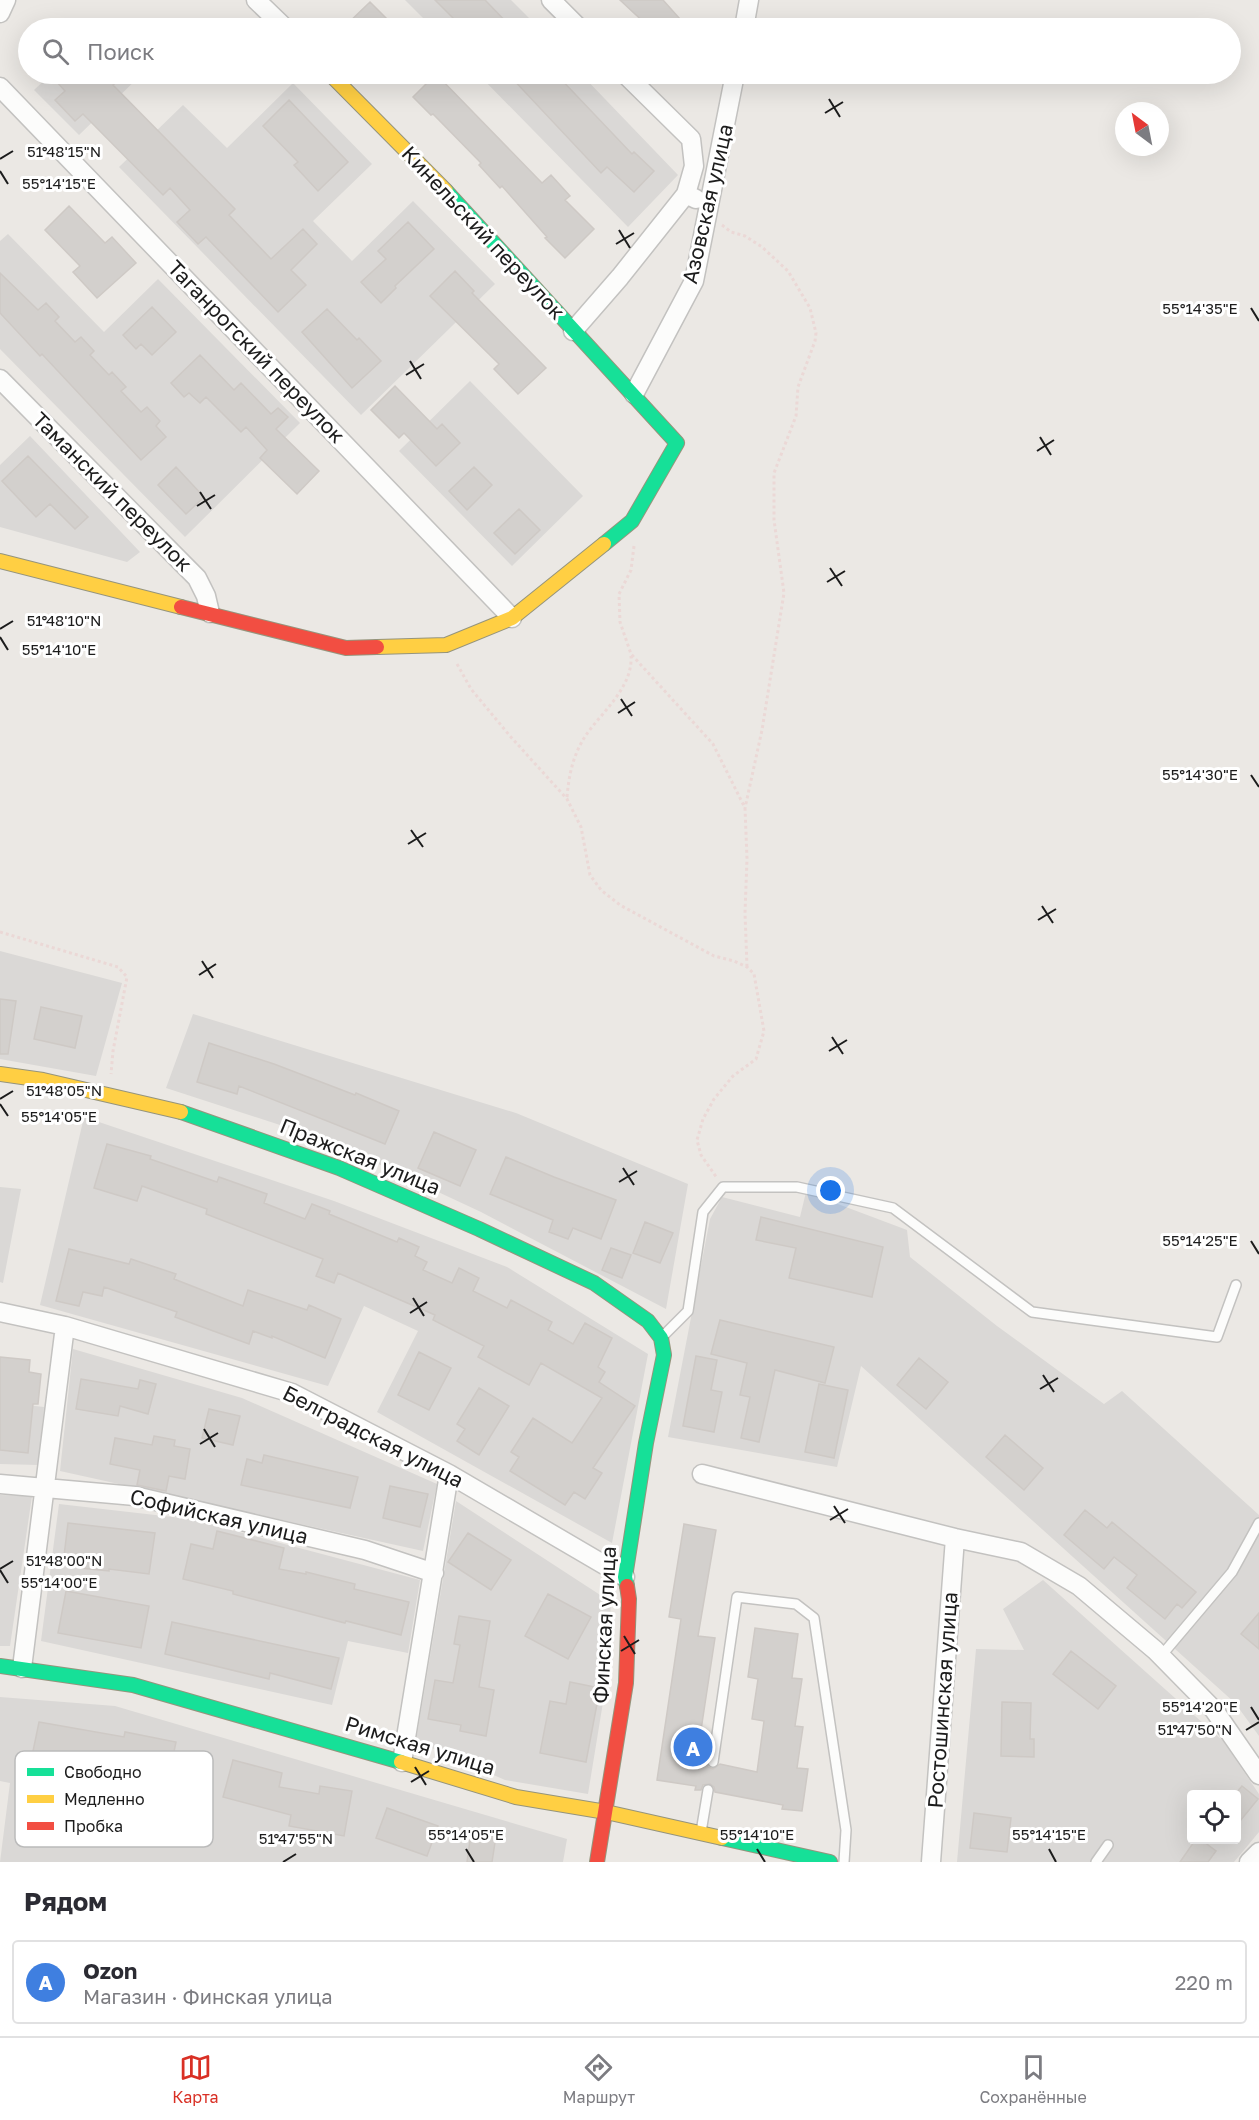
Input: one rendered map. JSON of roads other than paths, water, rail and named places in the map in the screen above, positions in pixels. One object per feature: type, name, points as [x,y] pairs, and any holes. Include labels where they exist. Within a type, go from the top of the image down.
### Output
[{"type":"street","points":[[0,13],[6,0]]},
{"type":"street","points":[[256,0],[275,18]]},
{"type":"street","points":[[551,0],[569,18]]},
{"type":"street","points":[[746,18],[749,0]]},
{"type":"street","name":"Кинельский переулок","points":[[340,84],[419,162],[677,443],[633,521],[512,618]]},
{"type":"street","points":[[573,331],[620,277],[686,194],[694,166],[691,139],[635,84]]},
{"type":"street","name":"Азовская улица","points":[[634,394],[694,281],[733,84]]},
{"type":"street","name":"Таганрогский переулок","points":[[0,87],[512,618]]},
{"type":"street","points":[[686,194],[710,207]]},
{"type":"street","name":"Таманский переулок","points":[[0,379],[197,578],[206,596],[210,613]]},
{"type":"street","points":[[0,561],[346,648],[446,645],[512,618]]},
{"type":"street","name":"Пражская улица","points":[[0,1074],[44,1080],[190,1114],[339,1168],[468,1224],[594,1283],[648,1321],[661,1338]]},
{"type":"street","name":"Белградская улица","points":[[0,1312],[65,1326],[292,1393],[449,1474],[625,1577]]},
{"type":"street","points":[[22,1668],[65,1326]]},
{"type":"street","name":"Финская улица","points":[[597,1862],[626,1683],[629,1607],[625,1577],[646,1443],[664,1355],[661,1338]]},
{"type":"street","points":[[402,1762],[449,1474]]},
{"type":"street","points":[[702,1474],[955,1538],[1021,1552],[1079,1586],[1161,1656],[1214,1710],[1259,1775]]},
{"type":"street","name":"Софийская улица","points":[[0,1484],[135,1496],[365,1550],[434,1573]]},
{"type":"street","name":"Ростошинская улица","points":[[931,1862],[955,1538]]},
{"type":"street","name":"Римская улица","points":[[0,1666],[133,1685],[516,1797],[606,1812],[830,1862]]},
{"type":"street","points":[[1249,1862],[1259,1852]]},
{"type":"lane","points":[[661,1338],[688,1311],[703,1212],[723,1187],[797,1187],[893,1208],[1032,1312],[1217,1337],[1236,1285]]},
{"type":"lane","points":[[1161,1656],[1232,1572],[1259,1523]]},
{"type":"lane","points":[[713,1762],[737,1597],[796,1604],[814,1618],[846,1830],[844,1862]]},
{"type":"lane","points":[[701,1833],[708,1790]]},
{"type":"lane","points":[[1096,1862],[1108,1845]]},
{"type":"place","name":"Ozon","points":[[693,1747]]}]
